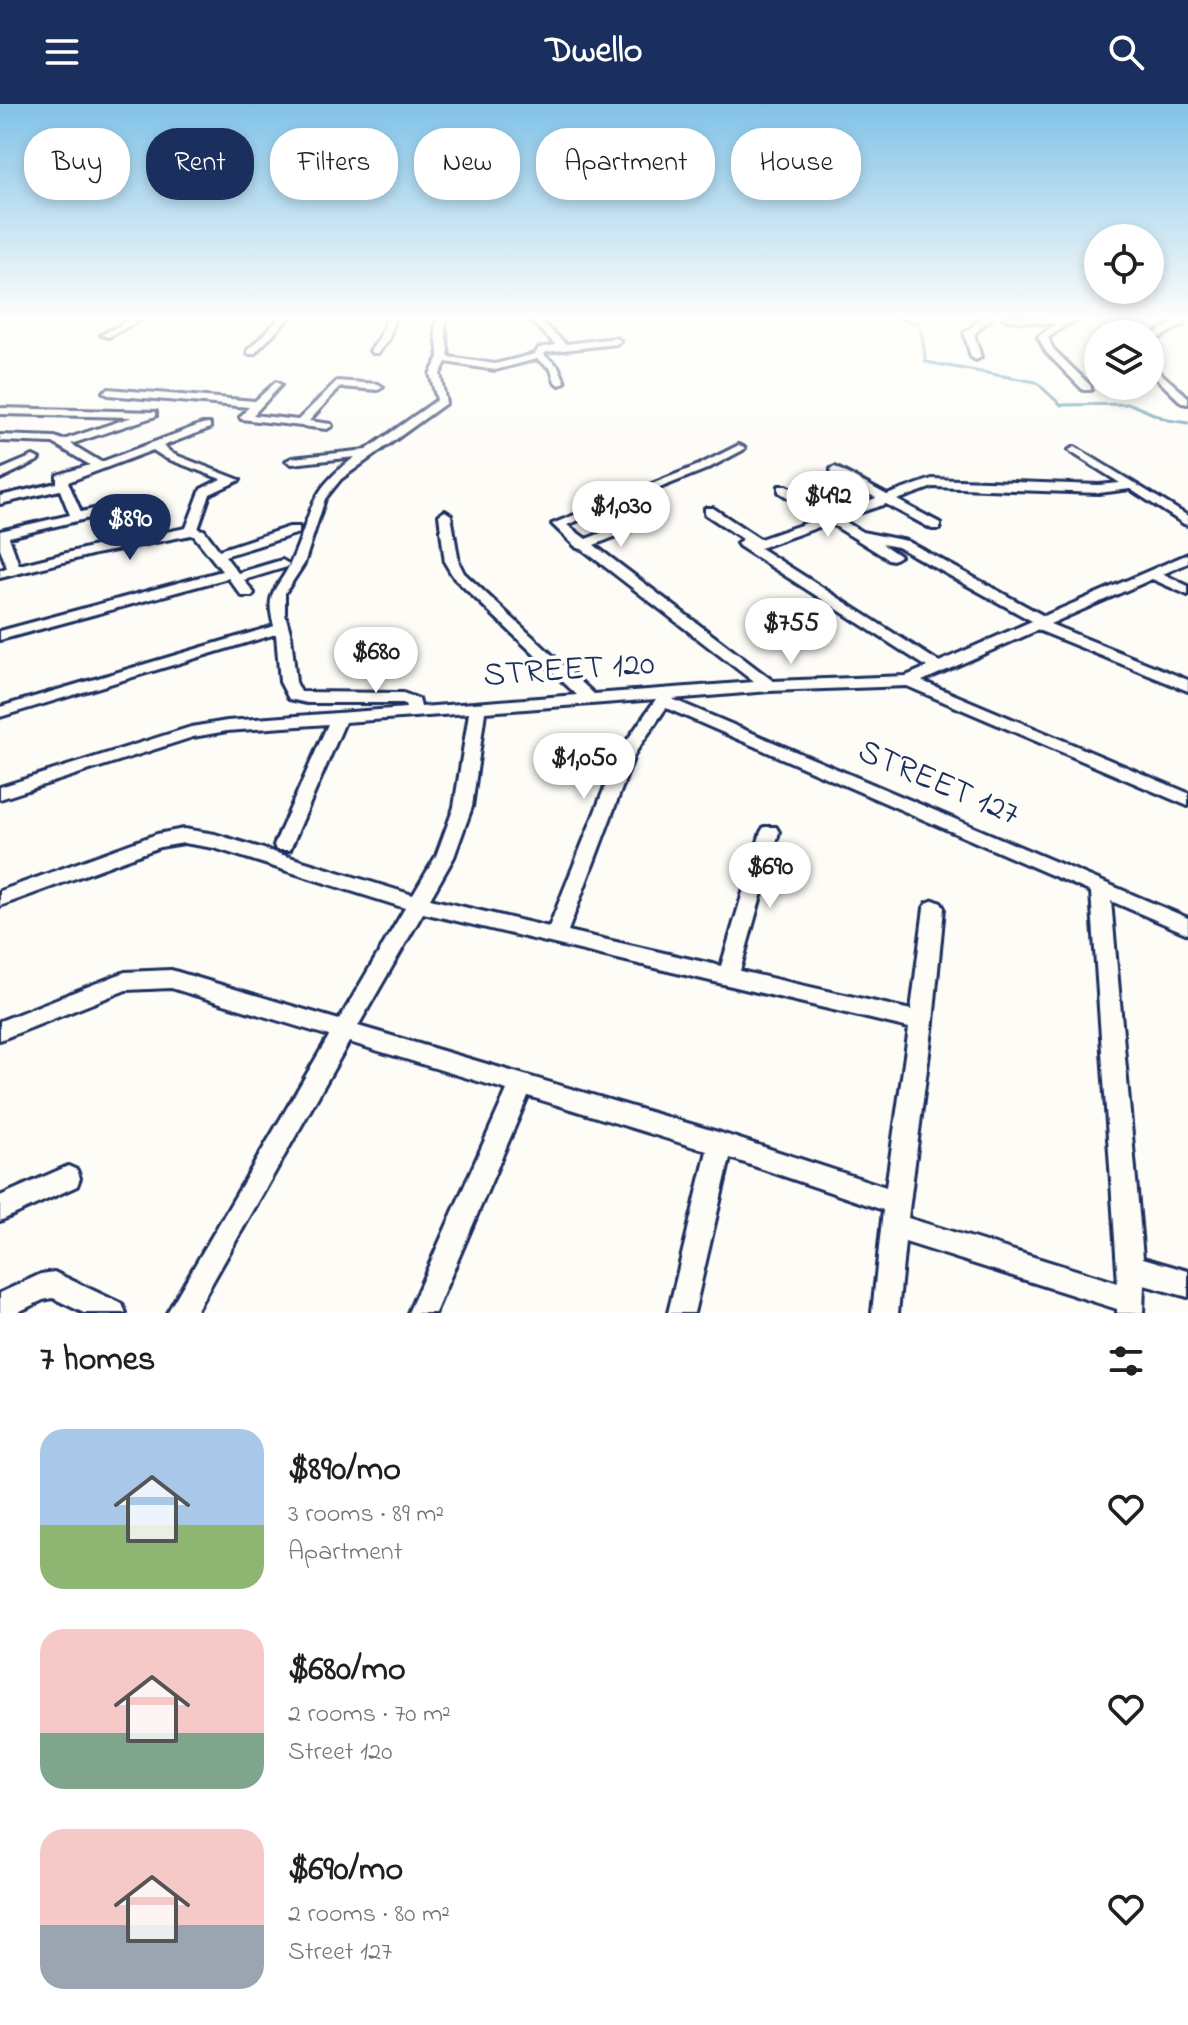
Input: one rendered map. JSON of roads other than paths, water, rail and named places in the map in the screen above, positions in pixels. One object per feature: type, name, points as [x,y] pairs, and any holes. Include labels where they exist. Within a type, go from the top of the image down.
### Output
[{"type":"street","points":[[354,385],[366,373]]},
{"type":"street","points":[[414,712],[413,703],[403,698],[295,696],[288,682],[278,593],[297,564],[319,499],[337,476],[440,404],[442,401],[435,373]]},
{"type":"street","points":[[557,373],[560,382]]},
{"type":"street","points":[[1164,380],[1186,401]]},
{"type":"street","points":[[301,423],[337,384],[378,387]]},
{"type":"street","points":[[276,385],[245,417],[327,426]]},
{"type":"street","points":[[108,392],[255,404]]},
{"type":"street","points":[[64,443],[152,414],[178,397]]},
{"type":"street","points":[[0,411],[152,414]]},
{"type":"street","points":[[0,500],[206,426]]},
{"type":"street","points":[[0,438],[30,437],[64,443],[100,466]]},
{"type":"street","points":[[154,445],[169,456],[232,480],[205,492],[191,531]]},
{"type":"street","points":[[739,448],[703,467],[558,524],[769,686]]},
{"type":"street","points":[[1075,450],[1188,521]]},
{"type":"street","points":[[292,461],[367,453]]},
{"type":"street","points":[[0,475],[33,459]]},
{"type":"street","points":[[835,471],[936,526]]},
{"type":"street","points":[[62,480],[77,517]]},
{"type":"street","points":[[760,549],[828,518],[932,483],[1099,489],[1129,486]]},
{"type":"street","points":[[783,489],[893,556]]},
{"type":"street","points":[[111,509],[1,535],[7,572],[191,531],[199,533],[247,593]]},
{"type":"street","points":[[709,511],[760,549],[938,668]]},
{"type":"street","points":[[445,515],[452,563],[459,575],[591,700]]},
{"type":"street","points":[[582,545],[648,519]]},
{"type":"street","points":[[216,555],[294,530]]},
{"type":"street","points":[[727,531],[760,549]]},
{"type":"street","points":[[855,534],[902,544],[1040,622],[1188,686]]},
{"type":"street","points":[[909,681],[1188,558]]},
{"type":"street","points":[[0,636],[282,564]]},
{"type":"street","points":[[1151,573],[1188,591]]},
{"type":"street","points":[[0,712],[282,628]]},
{"type":"street","points":[[909,681],[1188,800]]},
{"type":"street","name":"STREET 120","points":[[0,793],[191,732],[478,707],[665,698],[769,686],[909,681]]},
{"type":"street","points":[[556,935],[627,752],[665,698]]},
{"type":"street","name":"STREET 127","points":[[665,698],[1188,926]]},
{"type":"street","points":[[180,1313],[445,857],[463,807],[478,707]]},
{"type":"street","points":[[283,845],[339,717]]},
{"type":"street","points":[[728,977],[770,832]]},
{"type":"street","points":[[0,899],[157,841],[184,836],[215,841],[416,903],[922,1022]]},
{"type":"street","points":[[0,1031],[125,981],[171,979],[721,1144],[1130,1306],[1131,1268],[1100,888]]},
{"type":"street","points":[[885,1313],[894,1214],[922,1022],[934,908]]},
{"type":"street","points":[[421,1313],[521,1085]]},
{"type":"street","points":[[681,1313],[721,1144]]},
{"type":"street","points":[[0,1209],[68,1178]]},
{"type":"street","points":[[1131,1268],[1188,1284]]},
{"type":"street","points":[[0,1307],[41,1287],[54,1285],[113,1313]]},
{"type":"waterway","points":[[989,373],[1036,382],[1061,405],[1130,404],[1168,420],[1188,423]]}]
